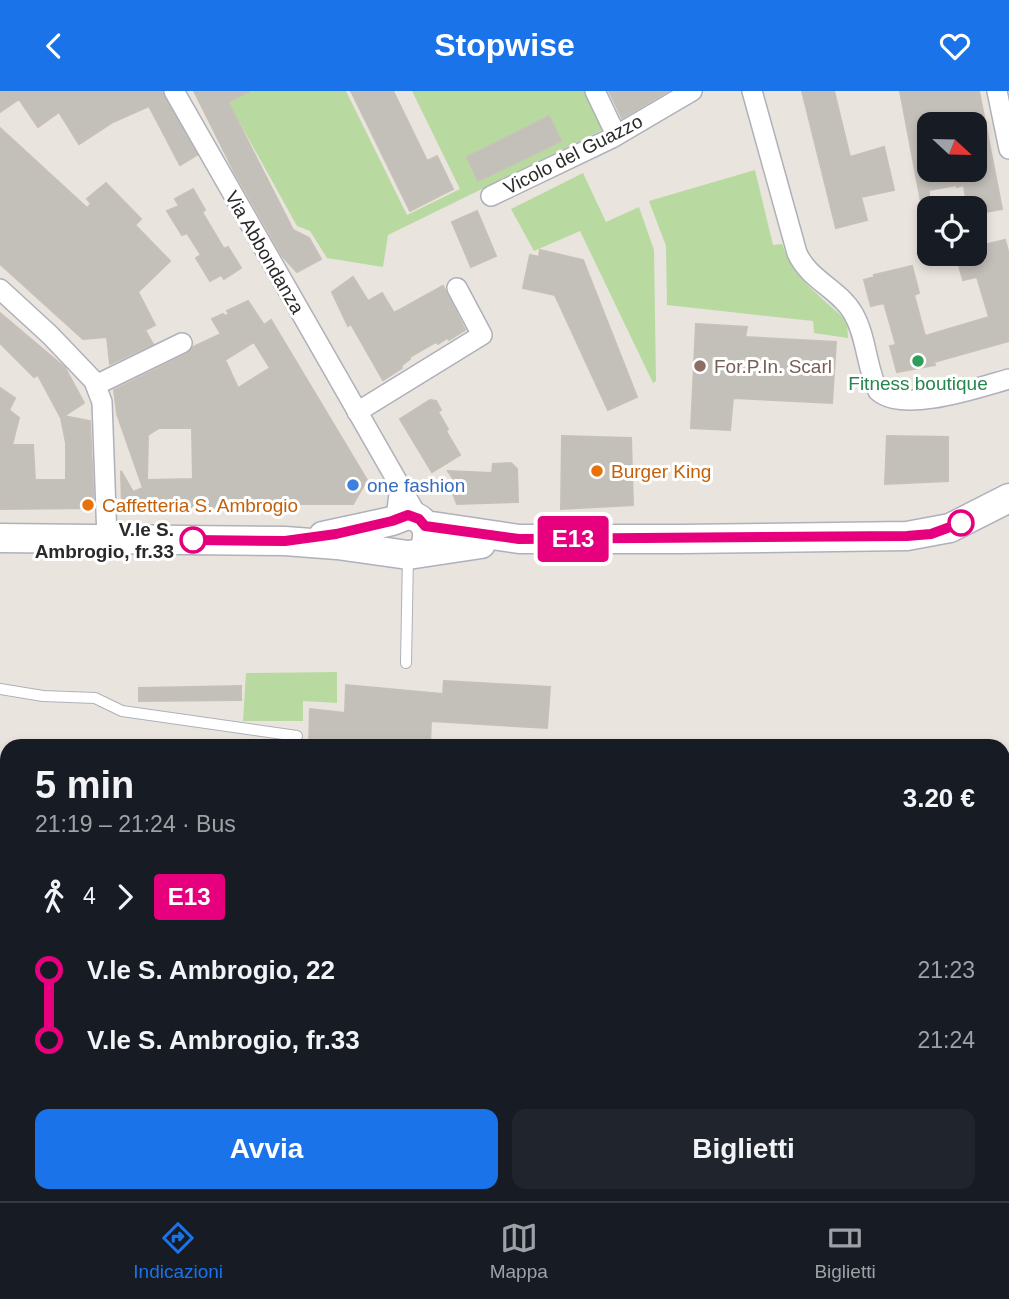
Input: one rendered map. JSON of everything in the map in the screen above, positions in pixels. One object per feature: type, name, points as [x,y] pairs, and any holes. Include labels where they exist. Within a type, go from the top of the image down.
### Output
[{"type":"main road","points":[[0,538],[285,541],[408,554],[519,539],[907,536],[931,534],[950,528],[1009,498]]},
{"type":"main road","points":[[285,541],[408,521],[519,539]]},
{"type":"main road","points":[[408,521],[387,532],[389,545],[408,554]]},
{"type":"street","name":"Via Abbondanza","points":[[174,91],[400,486],[408,521]]},
{"type":"street","points":[[595,91],[616,135]]},
{"type":"street","name":"Vicolo del Guazzo","points":[[491,196],[616,135],[692,91]]},
{"type":"street","points":[[752,91],[797,253],[812,275],[844,301],[853,313],[878,391],[884,397],[940,399],[1009,379]]},
{"type":"street","points":[[997,91],[1009,149]]},
{"type":"street","points":[[357,412],[482,335],[457,288]]},
{"type":"street","points":[[0,289],[50,334],[96,385],[102,402],[107,539]]},
{"type":"street","points":[[96,385],[182,343]]},
{"type":"lane","points":[[407,663],[408,554]]},
{"type":"lane","points":[[0,689],[43,696],[95,698],[122,711],[297,736]]},
{"type":"green space","points":[[222,91],[346,91],[407,215],[460,189],[412,91],[586,91],[604,129],[388,235],[383,267],[327,258],[310,231],[297,226]]},
{"type":"green space","points":[[755,170],[773,245],[782,244],[801,277],[847,321],[848,338],[814,333],[813,321],[667,305],[666,246],[649,201]]},
{"type":"green space","points":[[583,173],[606,222],[639,207],[654,250],[656,381],[653,383],[580,231],[534,251],[511,209]]},
{"type":"green space","points":[[337,672],[337,703],[303,701],[303,721],[243,721],[246,673]]},
{"type":"building","points":[[0,91],[162,91],[197,155],[180,165],[149,106],[113,122],[79,144],[59,112],[38,127],[19,99],[0,112]]},
{"type":"building","points":[[194,91],[250,91],[228,102],[293,230],[309,238],[321,259],[297,272],[283,257],[235,173]]},
{"type":"building","points":[[351,91],[393,91],[427,161],[437,156],[453,189],[410,211]]},
{"type":"building","points":[[609,91],[668,91],[622,118]]},
{"type":"building","points":[[802,91],[834,91],[850,157],[884,147],[894,190],[861,197],[867,220],[836,228]]},
{"type":"building","points":[[900,91],[979,91],[983,112],[917,112],[917,181]]},
{"type":"building","points":[[549,116],[561,141],[478,181],[467,157]]},
{"type":"building","points":[[0,128],[87,208],[91,204],[87,199],[106,183],[141,219],[135,225],[170,261],[138,292],[155,325],[145,330],[153,344],[110,364],[107,337],[83,339],[0,264]]},
{"type":"building","points":[[987,132],[1002,209],[987,212],[987,196],[966,196],[964,185],[929,190],[929,196],[920,196],[917,182],[987,182]]},
{"type":"building","points":[[193,189],[205,210],[202,212],[224,249],[228,247],[241,268],[224,279],[221,275],[210,281],[196,258],[201,255],[187,233],[182,235],[167,211],[179,206],[175,199]]},
{"type":"building","points":[[477,211],[496,256],[471,267],[452,222]]},
{"type":"building","points":[[1005,240],[1009,255],[1009,341],[934,362],[935,365],[897,372],[890,346],[896,345],[884,303],[871,306],[864,280],[912,266],[919,293],[914,295],[925,336],[989,317],[977,277],[963,280],[959,266],[987,266],[987,244]]},
{"type":"building","points":[[540,250],[583,260],[637,397],[608,410],[555,295],[523,288],[530,255],[539,257]]},
{"type":"building","points":[[353,277],[368,301],[382,293],[394,313],[443,286],[465,330],[410,357],[402,368],[383,380],[351,324],[348,326],[332,292]]},
{"type":"building","points":[[248,301],[264,325],[271,320],[367,480],[353,504],[244,504],[244,508],[122,507],[121,471],[133,492],[143,488],[117,414],[114,390],[221,334],[212,319],[229,314],[227,311]],"holes":[[[254,342],[270,368],[238,388],[225,360]],[[159,428],[192,428],[193,479],[147,480],[148,435]]]},
{"type":"building","points":[[0,313],[65,368],[84,403],[64,416],[90,421],[94,508],[0,509],[0,388],[15,398],[9,410],[19,418],[12,445],[33,445],[35,480],[66,480],[66,443],[61,418],[38,375],[34,377],[0,343]]},
{"type":"building","points":[[696,324],[747,327],[745,337],[836,342],[832,403],[733,398],[730,430],[691,428]]},
{"type":"building","points":[[430,400],[436,401],[441,410],[438,412],[448,429],[446,431],[460,455],[432,472],[400,419]]},
{"type":"building","name":"Burger King","points":[[562,436],[631,438],[633,505],[561,509]]},
{"type":"building","points":[[887,436],[948,437],[948,481],[885,484]]},
{"type":"building","points":[[511,463],[517,469],[518,502],[457,504],[452,491],[458,486],[448,471],[492,473],[493,464]]},
{"type":"building","points":[[444,681],[550,687],[547,728],[431,721],[430,739],[309,739],[310,709],[345,713],[346,685],[443,694]]},
{"type":"building","points":[[241,686],[241,700],[139,701],[139,688]]},
{"type":"bus line","name":"E13","points":[[193,540],[285,541],[336,534],[392,521],[402,515],[414,516],[425,526],[519,539],[907,536],[931,534],[961,523]]},
{"type":"place","name":"Fitness boutique","points":[[918,361]]},
{"type":"place","name":"For.P.In. Scarl","points":[[700,366]]},
{"type":"place","name":"Burger King","points":[[597,471]]},
{"type":"place","name":"one fashion","points":[[353,485]]},
{"type":"place","name":"Caffetteria S. Ambrogio","points":[[88,505]]},
{"type":"place","name":"V.le S. Ambrogio, fr.33","points":[[193,540]]}]
